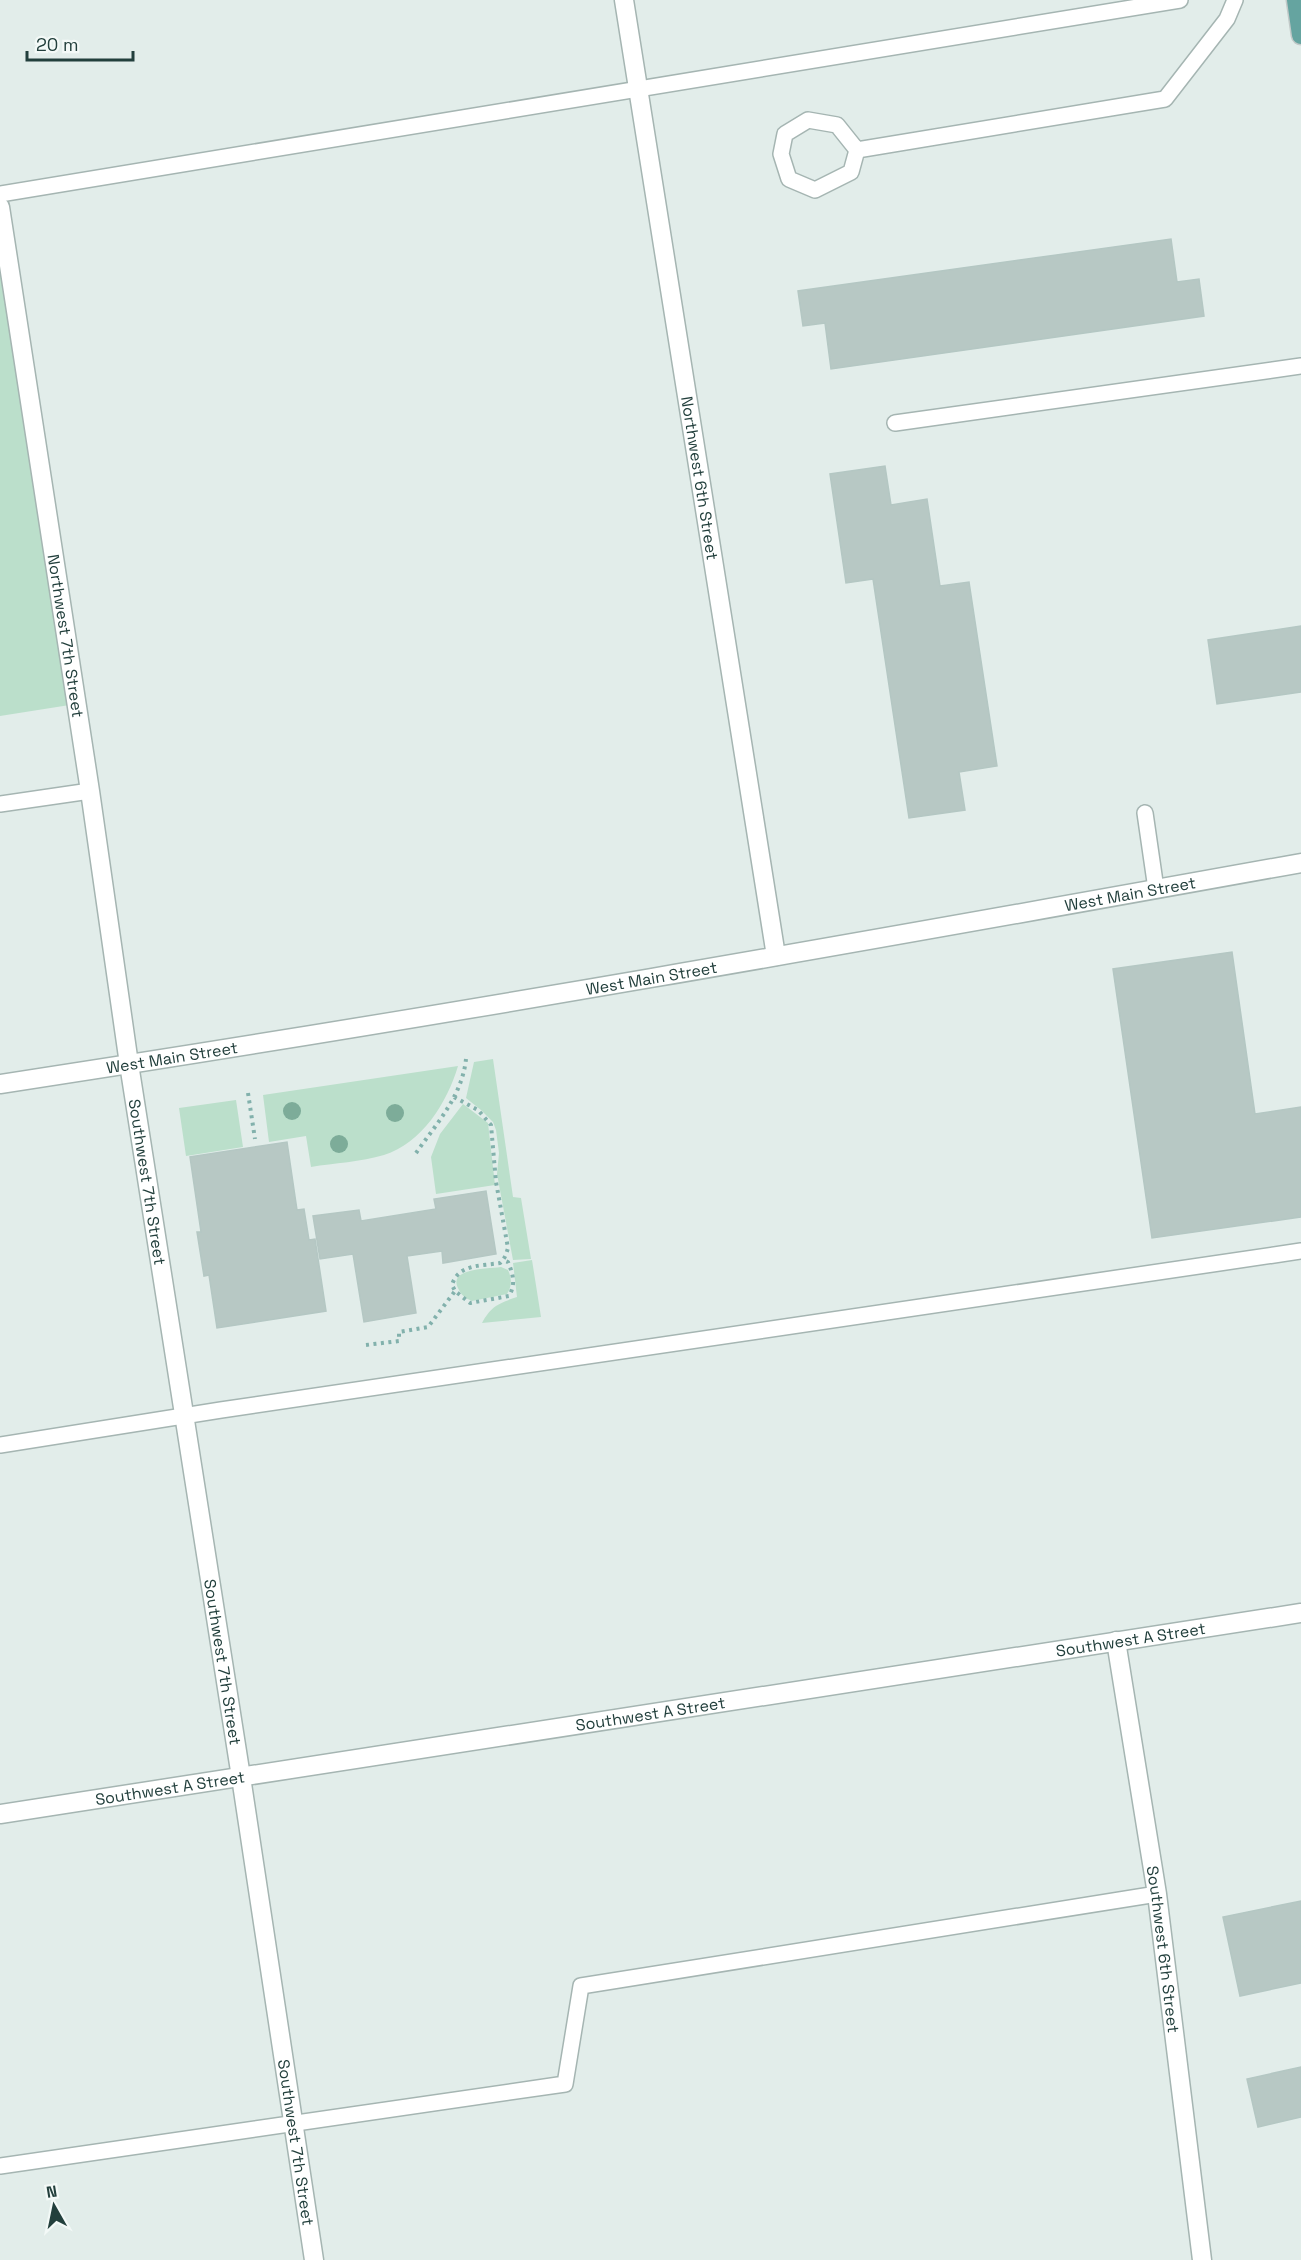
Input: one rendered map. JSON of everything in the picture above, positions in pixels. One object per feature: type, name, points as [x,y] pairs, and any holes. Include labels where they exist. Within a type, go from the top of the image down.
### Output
[{"type":"main road","points":[[1296,0],[1301,35]]},
{"type":"street","name":"Northwest 6th Street","points":[[624,0],[636,80],[640,89],[776,956]]},
{"type":"street","name":"Northwest 7th Street","points":[[0,207],[90,791],[129,1064]]},
{"type":"street","name":"West Main Street","points":[[0,1084],[776,956],[1301,863]]},
{"type":"street","name":"Southwest 7th Street","points":[[129,1064],[314,2260]]},
{"type":"street","name":"Southwest A Street","points":[[0,1814],[1301,1613]]},
{"type":"street","name":"Southwest 6th Street","points":[[1116,1641],[1157,1894],[1202,2260]]},
{"type":"lane","points":[[0,194],[1180,0]]},
{"type":"lane","points":[[857,150],[1165,99],[1227,19],[1235,0]]},
{"type":"lane","points":[[808,120],[837,125],[857,150],[851,172],[815,190],[789,179],[781,154],[784,134],[808,120]]},
{"type":"lane","points":[[895,423],[1301,366]]},
{"type":"lane","points":[[0,804],[90,791]]},
{"type":"lane","points":[[1145,813],[1156,889]]},
{"type":"lane","points":[[0,1445],[184,1415],[1301,1251]]},
{"type":"lane","points":[[0,2166],[565,2084],[582,1986],[1157,1894]]},
{"type":"path","points":[[416,1153],[454,1097],[466,1059]]},
{"type":"path","points":[[248,1092],[255,1139]]},
{"type":"path","points":[[454,1097],[478,1110],[491,1125],[496,1182],[508,1248],[500,1263],[464,1269],[455,1276],[452,1285],[455,1291],[470,1303],[509,1296],[514,1280],[508,1263],[503,1260]]},
{"type":"path","points":[[366,1345],[399,1341],[399,1332],[428,1327],[455,1291]]},
{"type":"green space","points":[[0,207],[76,704],[0,716]]},
{"type":"green space","points":[[493,1059],[513,1197],[521,1198],[531,1259],[513,1260],[497,1174],[499,1153],[496,1130],[493,1122],[466,1098],[474,1062]]},
{"type":"green space","points":[[458,1066],[447,1094],[431,1120],[410,1141],[384,1155],[311,1167],[306,1136],[269,1142],[263,1095]]},
{"type":"green space","points":[[236,1100],[243,1147],[186,1156],[179,1108]]},
{"type":"green space","points":[[463,1104],[488,1123],[495,1185],[436,1194],[431,1157],[440,1134]]},
{"type":"green space","points":[[532,1260],[541,1317],[482,1323],[496,1306],[517,1297],[513,1263]]},
{"type":"green space","points":[[501,1267],[508,1270],[510,1276],[511,1285],[507,1294],[472,1301],[459,1290],[456,1281],[464,1273]]},
{"type":"building","points":[[1171,239],[1177,282],[1199,279],[1204,316],[831,369],[825,323],[803,326],[798,291]]},
{"type":"building","points":[[885,466],[891,505],[927,499],[940,586],[969,582],[997,766],[959,772],[965,810],[909,818],[873,579],[846,583],[830,474]]},
{"type":"building","points":[[1301,626],[1301,692],[1217,704],[1208,640]]},
{"type":"building","points":[[1232,952],[1255,1114],[1301,1107],[1301,1217],[1152,1238],[1113,969]]},
{"type":"building","points":[[287,1142],[297,1210],[304,1209],[309,1240],[315,1239],[326,1311],[217,1328],[209,1275],[204,1276],[197,1232],[201,1232],[190,1157]]},
{"type":"building","points":[[486,1191],[496,1254],[443,1263],[442,1251],[407,1256],[416,1313],[364,1322],[353,1254],[320,1259],[313,1216],[359,1210],[361,1221],[436,1209],[434,1199]]},
{"type":"building","points":[[1301,1901],[1301,1983],[1240,1996],[1223,1917]]},
{"type":"building","points":[[1301,2067],[1301,2117],[1258,2127],[1247,2079]]}]
